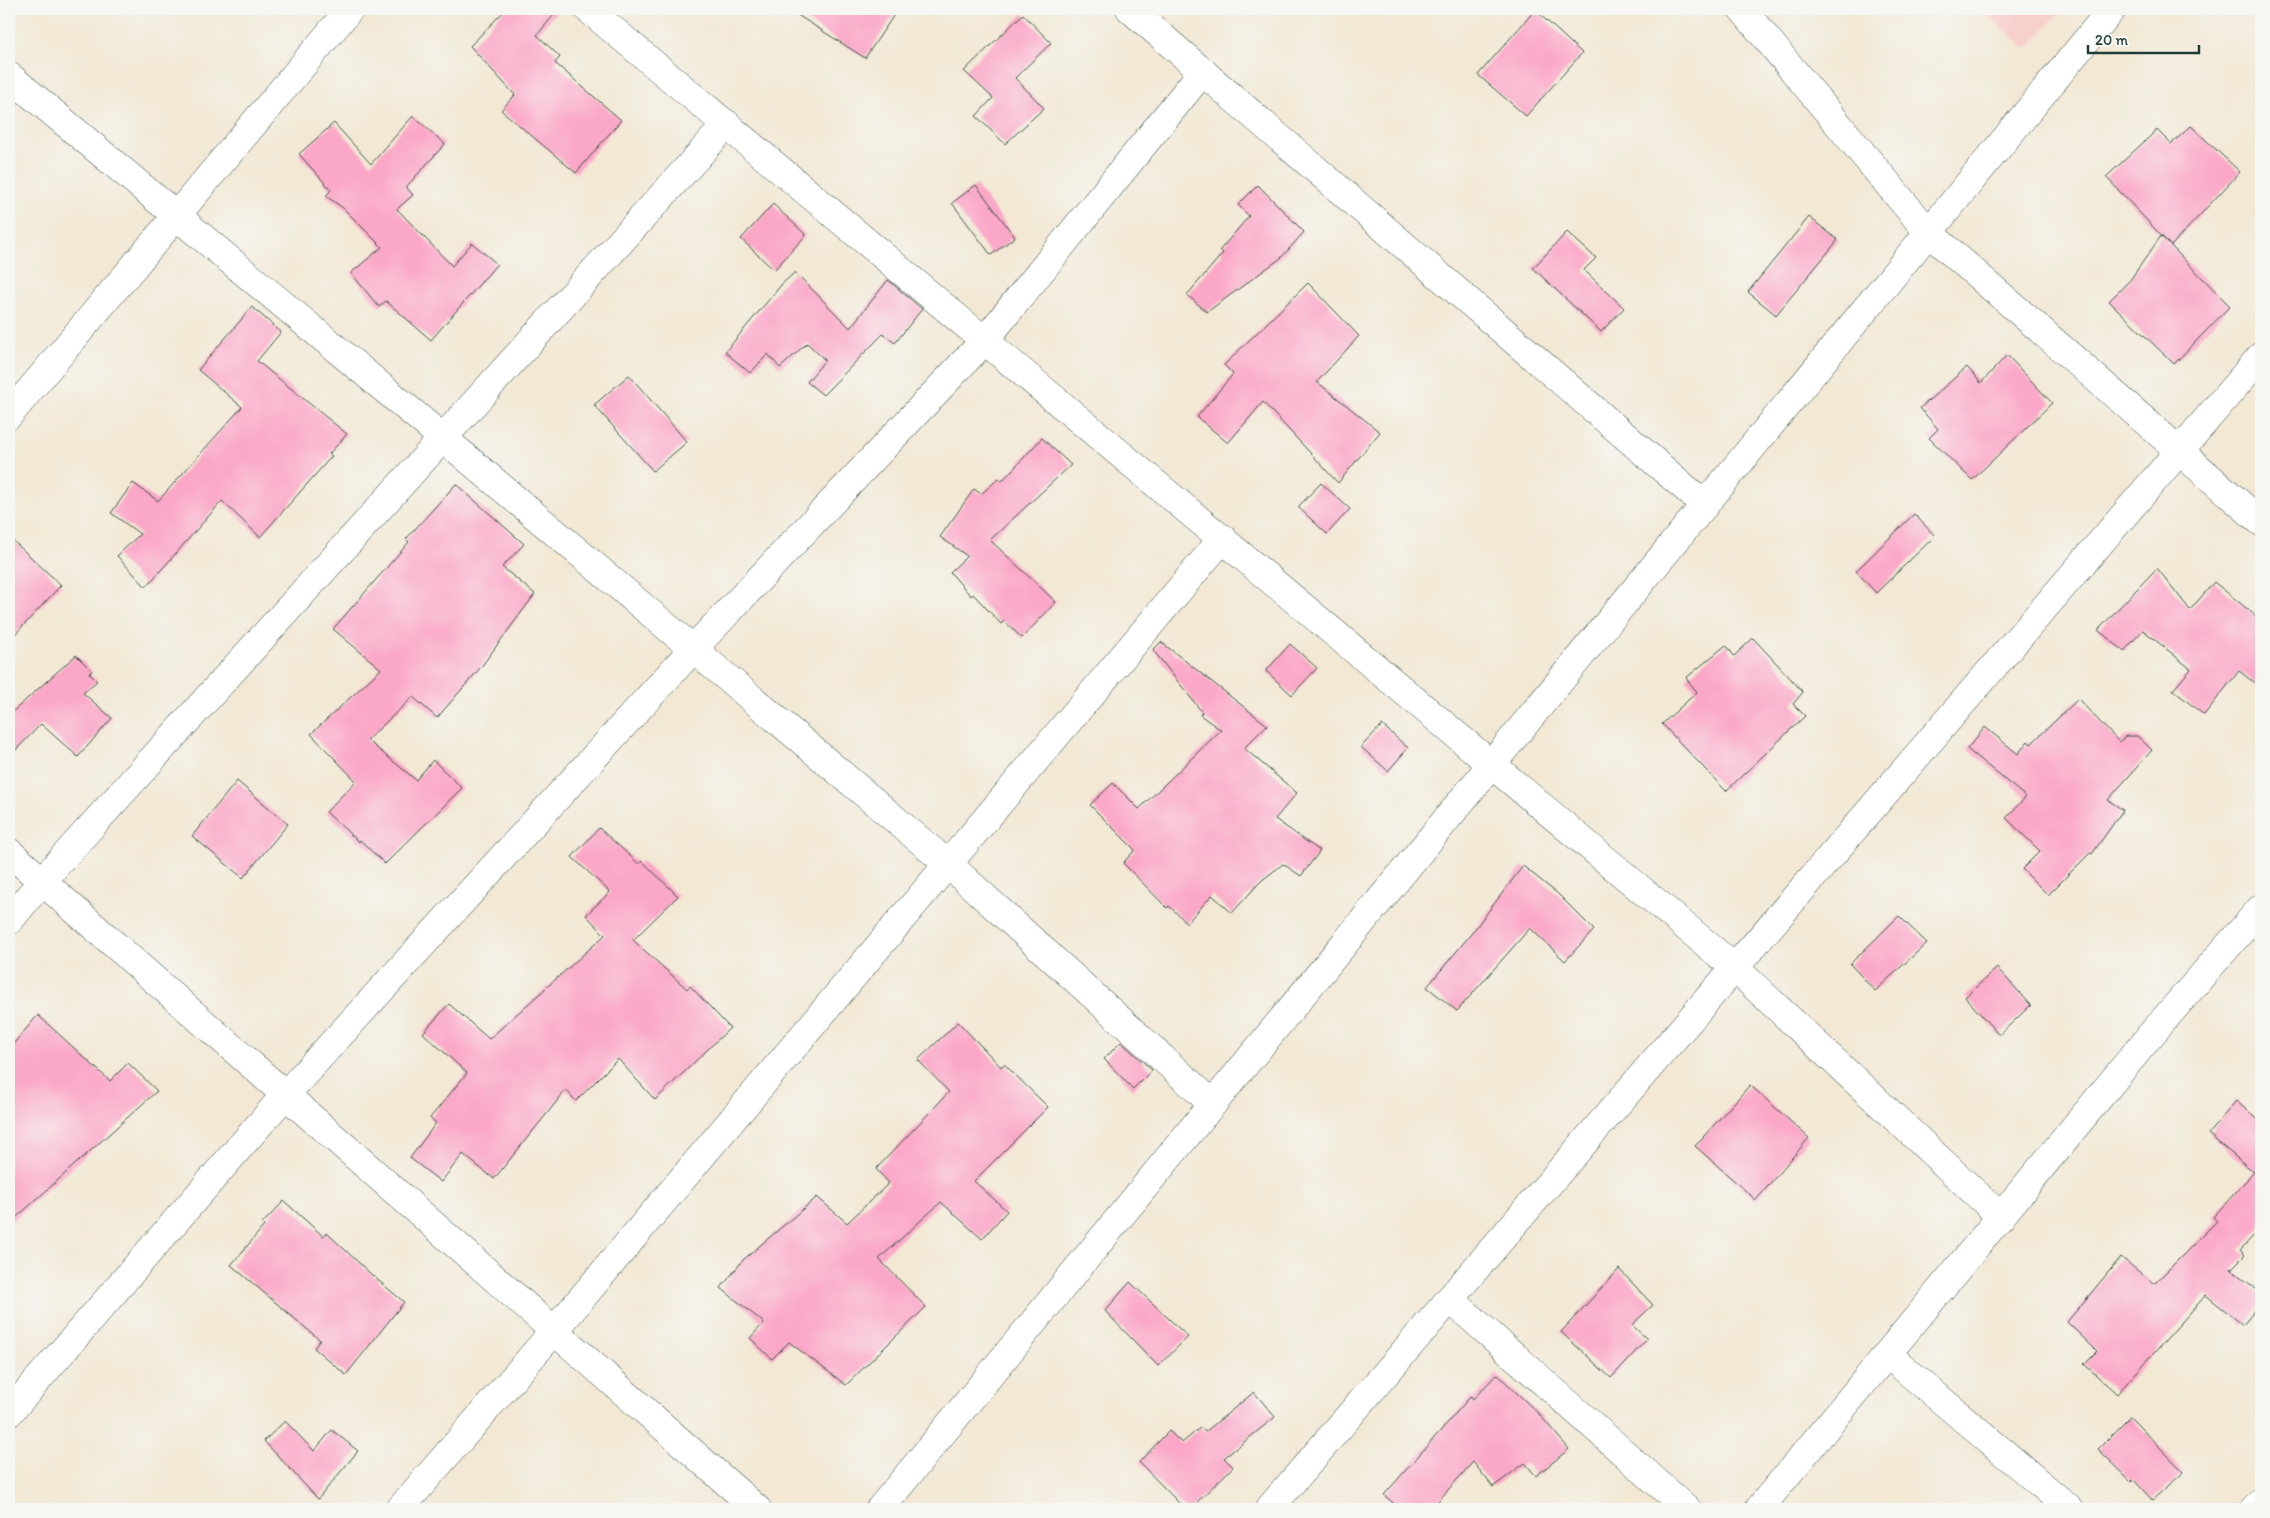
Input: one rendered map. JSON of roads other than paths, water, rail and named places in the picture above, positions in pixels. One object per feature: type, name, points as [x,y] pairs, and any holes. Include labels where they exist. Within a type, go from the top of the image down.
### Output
[{"type":"street","points":[[9,415],[350,9]]},
{"type":"street","points":[[588,9],[1223,538],[1734,968],[2000,1217]]},
{"type":"street","points":[[1130,9],[1705,505]]},
{"type":"street","points":[[1742,9],[1928,232],[2261,522]]},
{"type":"street","points":[[880,1509],[2112,9]]},
{"type":"street","points":[[9,1413],[285,1095],[693,649],[985,340],[1203,71]]},
{"type":"street","points":[[9,76],[443,438],[948,864],[1213,1104]]},
{"type":"street","points":[[9,921],[42,881],[727,124]]},
{"type":"street","points":[[1269,1509],[2261,356]]},
{"type":"street","points":[[400,1509],[554,1331],[1223,538]]},
{"type":"street","points":[[9,852],[757,1509]]},
{"type":"street","points":[[1759,1509],[2154,1031],[2261,908]]},
{"type":"street","points":[[1450,1299],[1687,1509]]},
{"type":"street","points":[[1887,1354],[2070,1509]]},
{"type":"street","points":[[2254,1509],[2261,1501]]}]
